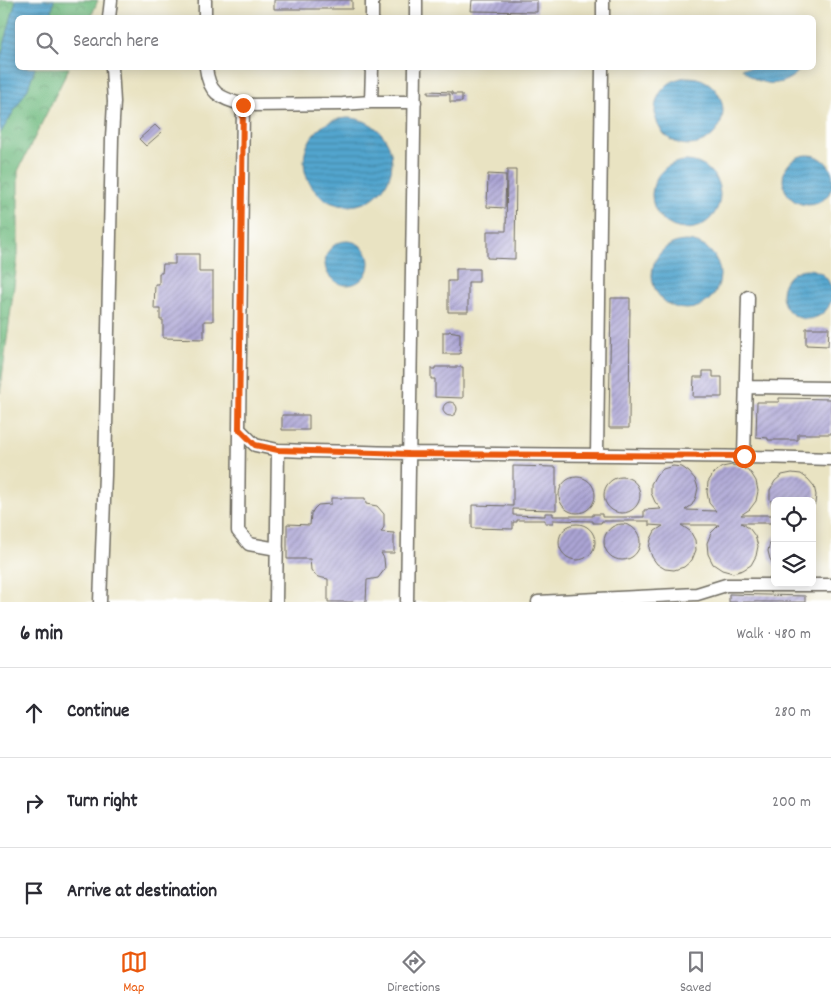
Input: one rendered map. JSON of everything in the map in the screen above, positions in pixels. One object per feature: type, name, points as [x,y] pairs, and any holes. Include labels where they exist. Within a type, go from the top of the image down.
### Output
[{"type":"lane","points":[[109,15],[111,0]]},
{"type":"lane","points":[[205,0],[205,15]]},
{"type":"lane","points":[[372,0],[372,15]]},
{"type":"lane","points":[[416,0],[416,15]]},
{"type":"lane","points":[[603,0],[603,15]]},
{"type":"lane","points":[[100,602],[105,475],[111,148],[114,102],[112,70]]},
{"type":"lane","points":[[206,70],[208,83],[221,97],[243,105],[415,102]]},
{"type":"lane","points":[[371,102],[372,70]]},
{"type":"lane","points":[[407,602],[415,70]]},
{"type":"lane","points":[[597,455],[602,70]]},
{"type":"lane","points":[[243,105],[238,531],[249,544],[277,549]]},
{"type":"lane","points":[[744,456],[748,297]]},
{"type":"lane","points":[[746,387],[831,388]]},
{"type":"lane","points":[[239,429],[255,445],[278,450],[409,454],[744,456],[831,459]]},
{"type":"lane","points":[[276,602],[278,450]]},
{"type":"lane","points":[[538,602],[697,594],[726,585],[831,585]]},
{"type":"green space","points":[[0,0],[98,0],[92,15],[15,15],[15,70],[68,70],[18,171],[18,255],[0,393]]},
{"type":"water","points":[[16,0],[54,0],[51,15],[15,15],[15,70],[34,70],[28,88],[0,134],[0,60]]},
{"type":"water","points":[[744,70],[799,70],[795,75],[780,83],[763,82],[748,75]]},
{"type":"water","points":[[696,77],[708,83],[717,92],[723,104],[721,124],[713,135],[696,145],[682,145],[665,135],[657,124],[655,104],[665,87],[676,79]]},
{"type":"water","points":[[339,118],[357,118],[373,125],[385,137],[392,153],[392,171],[385,187],[373,199],[357,206],[339,206],[323,199],[311,187],[304,171],[304,153],[311,137],[323,125]]},
{"type":"water","points":[[808,155],[817,157],[829,166],[831,171],[831,189],[822,201],[808,205],[803,204],[794,201],[787,194],[783,180],[784,175],[787,166],[794,159]]},
{"type":"water","points":[[693,161],[705,167],[714,176],[720,188],[718,208],[710,219],[693,229],[679,229],[662,219],[654,208],[652,188],[662,171],[673,163]]},
{"type":"water","points":[[343,241],[351,241],[363,247],[369,263],[363,279],[351,285],[343,285],[331,279],[325,267],[325,259],[331,247]]},
{"type":"water","points":[[693,241],[705,247],[714,256],[720,268],[718,288],[710,299],[693,309],[679,309],[662,299],[654,288],[652,268],[662,251],[673,243]]},
{"type":"water","points":[[807,269],[817,271],[825,276],[830,284],[832,294],[830,304],[825,312],[817,317],[807,319],[797,317],[789,312],[784,304],[782,294],[784,284],[789,276],[797,271]]},
{"type":"building","points":[[274,0],[352,0],[352,9],[274,9]]},
{"type":"building","points":[[472,0],[537,0],[537,12],[471,11]]},
{"type":"building","points":[[428,91],[462,94],[462,102],[450,102],[450,94],[428,94]]},
{"type":"building","points":[[155,125],[162,132],[146,146],[139,139]]},
{"type":"building","points":[[507,170],[516,170],[515,259],[487,258],[487,231],[506,231]]},
{"type":"building","points":[[488,174],[506,175],[505,208],[487,207]]},
{"type":"building","points":[[175,254],[199,254],[199,272],[213,272],[213,321],[204,321],[204,339],[163,338],[163,320],[160,320],[160,309],[154,309],[155,284],[159,284],[159,273],[162,273],[163,264],[175,264]]},
{"type":"building","points":[[456,269],[479,269],[479,282],[468,282],[468,312],[448,312],[448,281],[456,281]]},
{"type":"building","points":[[611,298],[630,298],[629,428],[609,428]]},
{"type":"building","points":[[806,328],[829,328],[828,346],[806,345]]},
{"type":"building","points":[[443,332],[460,333],[460,354],[443,354]]},
{"type":"building","points":[[435,367],[463,367],[463,398],[435,397],[435,379],[431,379],[431,369],[435,369]]},
{"type":"building","points":[[703,371],[713,371],[713,377],[722,377],[722,397],[693,397],[694,377],[703,377]]},
{"type":"building","points":[[779,398],[831,399],[831,434],[798,434],[798,440],[768,440],[768,438],[756,437],[757,402],[779,402]]},
{"type":"building","points":[[447,402],[453,402],[457,409],[453,416],[447,416],[443,412],[443,406]]},
{"type":"building","points":[[282,415],[309,415],[309,430],[282,430]]},
{"type":"building","points":[[732,465],[742,467],[751,473],[756,481],[758,491],[756,501],[750,509],[741,515],[771,515],[771,523],[741,523],[749,528],[755,536],[758,546],[756,556],[751,565],[733,573],[722,570],[713,564],[708,554],[707,543],[711,533],[719,525],[681,525],[690,531],[695,540],[696,550],[692,560],[684,567],[674,570],[665,569],[657,564],[652,557],[649,548],[651,539],[655,531],[663,526],[649,525],[649,521],[602,521],[601,523],[593,523],[593,521],[553,520],[553,523],[545,523],[545,520],[517,520],[517,522],[513,522],[513,529],[472,528],[472,505],[513,506],[513,466],[556,467],[556,510],[513,509],[513,515],[545,516],[545,513],[553,513],[553,516],[593,516],[593,514],[602,514],[602,517],[644,517],[644,510],[661,509],[651,493],[651,484],[656,475],[663,469],[673,466],[682,467],[689,472],[695,479],[698,488],[692,505],[685,510],[716,511],[709,503],[708,482],[714,473],[722,467]]},
{"type":"building","points":[[801,474],[814,486],[816,497],[771,497],[771,501],[770,490],[775,481],[782,475]]},
{"type":"building","points":[[577,477],[584,478],[590,482],[594,488],[594,502],[590,508],[584,512],[577,513],[570,512],[564,508],[560,502],[559,495],[560,488],[564,482],[570,478]]},
{"type":"building","points":[[622,477],[629,478],[635,482],[639,488],[639,502],[635,508],[629,512],[622,513],[615,512],[609,508],[605,502],[604,495],[605,488],[609,482],[615,478]]},
{"type":"building","points":[[331,498],[365,498],[366,504],[377,506],[384,514],[384,527],[381,532],[394,533],[394,553],[381,553],[384,558],[385,569],[378,578],[367,580],[366,602],[328,602],[328,579],[314,574],[311,570],[310,559],[287,559],[287,524],[310,525],[311,514],[314,509],[318,505],[331,504]]},
{"type":"building","points":[[577,524],[584,525],[590,529],[594,535],[594,549],[590,555],[584,559],[577,560],[570,559],[564,555],[560,549],[559,542],[560,535],[564,529],[570,525]]},
{"type":"building","points":[[622,524],[629,525],[635,529],[639,535],[639,549],[635,555],[629,559],[622,560],[615,559],[609,555],[605,549],[604,542],[605,535],[609,529],[615,525]]},
{"type":"building","points":[[771,541],[771,561],[768,551]]},
{"type":"building","points":[[729,594],[805,596],[805,602],[729,602]]},
{"type":"route","points":[[243,105],[239,429],[255,445],[278,450],[409,454],[744,456]]}]
